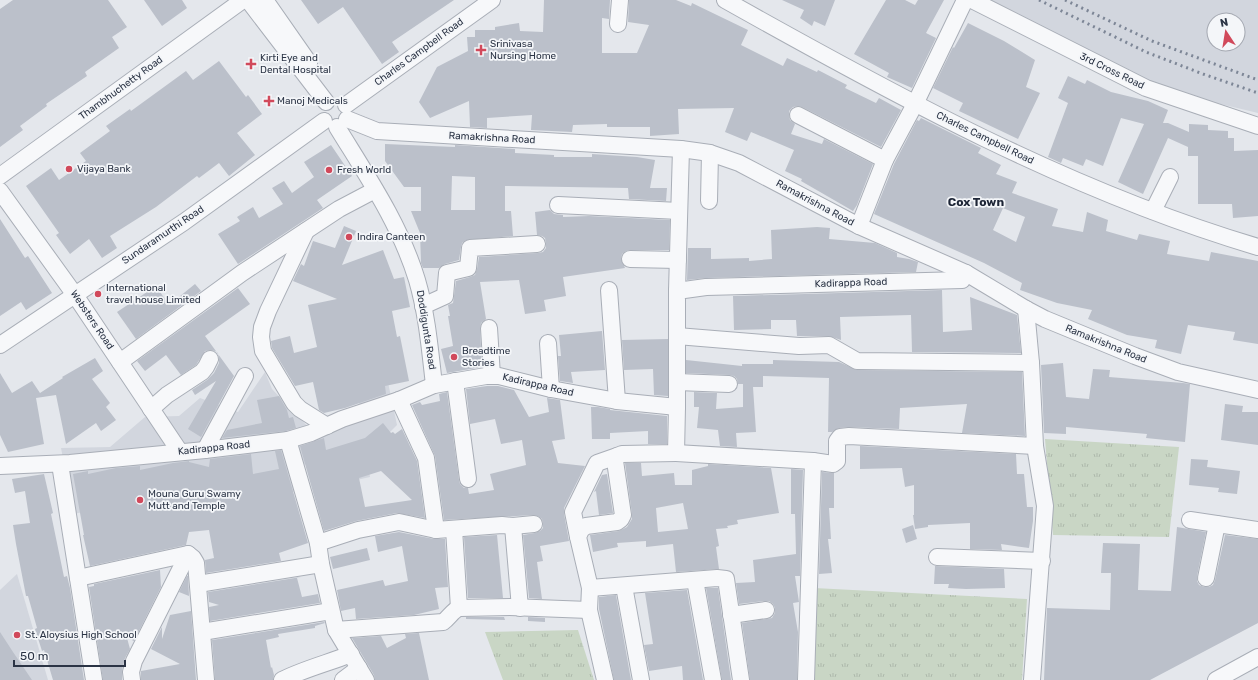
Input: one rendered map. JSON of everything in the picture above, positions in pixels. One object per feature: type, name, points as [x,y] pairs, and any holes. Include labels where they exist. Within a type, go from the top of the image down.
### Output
[{"type":"street","name":"Thambhuchetty Road","points":[[0,176],[243,0]]},
{"type":"street","points":[[248,0],[336,112]]},
{"type":"street","points":[[265,0],[336,112]]},
{"type":"street","name":"Charles Campbell Road","points":[[336,112],[492,0]]},
{"type":"street","points":[[618,24],[620,0]]},
{"type":"street","name":"Charles Campbell Road","points":[[725,0],[915,104],[1041,165],[1154,211],[1258,247]]},
{"type":"street","points":[[859,226],[884,160],[915,104],[965,0]]},
{"type":"street","name":"3rd Cross Road","points":[[972,0],[1146,88],[1258,126]]},
{"type":"street","name":"Ramakrishna Road","points":[[336,112],[377,131],[681,149],[710,153],[739,163],[859,226],[966,273],[1026,309],[1059,325],[1168,368],[1202,378],[1258,390]]},
{"type":"street","name":"Doddigunta Road","points":[[336,112],[375,190],[398,230],[409,256],[417,280],[423,306],[434,385]]},
{"type":"street","name":"Sundaramurthi Road","points":[[0,345],[184,222],[336,112]]},
{"type":"street","points":[[798,115],[884,160]]},
{"type":"street","points":[[676,453],[678,382],[677,291],[681,149]]},
{"type":"street","points":[[709,202],[710,153]]},
{"type":"street","points":[[1154,211],[1170,177]]},
{"type":"street","points":[[120,362],[242,273],[339,209],[375,190]]},
{"type":"street","name":"Websters Road","points":[[0,191],[75,295],[180,452]]},
{"type":"street","points":[[558,205],[680,211]]},
{"type":"street","points":[[307,230],[268,311],[262,327],[262,344],[263,351],[294,403],[300,409],[327,426]]},
{"type":"street","points":[[423,306],[445,296],[447,273],[468,268],[470,248],[537,244]]},
{"type":"street","points":[[630,259],[678,260]]},
{"type":"street","name":"Kadirappa Road","points":[[677,291],[706,286],[962,280],[966,273]]},
{"type":"street","points":[[609,290],[617,401]]},
{"type":"street","points":[[1026,309],[1031,363],[1035,446],[1045,506],[1032,680]]},
{"type":"street","points":[[489,328],[492,376]]},
{"type":"street","points":[[677,336],[799,346],[829,345],[857,361],[1031,363]]},
{"type":"street","points":[[548,344],[551,389]]},
{"type":"street","points":[[151,409],[167,395],[202,372],[210,359]]},
{"type":"street","points":[[205,450],[245,376]]},
{"type":"street","name":"Kadirappa Road","points":[[0,466],[60,464],[205,450],[288,440],[311,433],[399,400],[434,385],[492,376],[617,401],[677,408]]},
{"type":"street","points":[[455,381],[468,480]]},
{"type":"street","points":[[678,382],[729,384]]},
{"type":"street","points":[[399,400],[426,458],[436,530]]},
{"type":"street","points":[[605,680],[589,610],[590,588],[573,512],[597,463],[622,454],[676,453],[813,461],[833,464],[836,462],[837,442],[840,437],[849,436],[1035,446]]},
{"type":"street","points":[[288,440],[318,543],[321,564],[336,630],[363,674],[343,680]]},
{"type":"street","points":[[578,537],[581,530],[586,526],[617,522],[621,520],[623,515],[615,462],[617,456]]},
{"type":"street","points":[[806,680],[813,461]]},
{"type":"street","points":[[60,464],[94,680]]},
{"type":"street","points":[[1190,520],[1258,530]]},
{"type":"street","points":[[318,543],[358,530],[399,522],[436,530],[502,524],[513,526],[534,524]]},
{"type":"street","points":[[1206,578],[1217,524]]},
{"type":"street","points":[[513,526],[520,608]]},
{"type":"street","points":[[454,529],[459,608]]},
{"type":"street","points":[[78,578],[188,554]]},
{"type":"street","points":[[188,554],[196,563],[206,680]]},
{"type":"street","points":[[132,680],[131,672],[134,661],[188,554]]},
{"type":"street","points":[[937,557],[1042,561]]},
{"type":"street","points":[[198,584],[321,564]]},
{"type":"street","points":[[590,588],[717,578],[726,579],[741,680]]},
{"type":"street","points":[[695,580],[713,680]]},
{"type":"street","points":[[624,586],[641,680]]},
{"type":"street","points":[[336,630],[443,622],[459,608],[589,610]]},
{"type":"street","points":[[202,632],[331,610]]},
{"type":"street","points":[[731,615],[766,610]]},
{"type":"street","points":[[282,680],[298,672],[326,664],[351,654]]},
{"type":"street","points":[[1216,680],[1258,657]]},
{"type":"shaded area","points":[[990,0],[1258,0],[1258,113],[1162,90]]},
{"type":"shaded area","points":[[265,372],[272,389],[311,430],[360,409],[354,379],[386,373],[397,425],[366,456],[370,477],[343,483],[338,457],[294,467],[301,490],[229,508],[147,498],[74,514],[61,448],[110,447],[145,417],[179,416],[200,398],[238,412]]},
{"type":"shaded area","name":"St. Aloysius High School","points":[[17,574],[48,680],[0,680],[0,590]]},
{"type":"green space","points":[[1045,439],[1179,447],[1169,537],[1053,535]]},
{"type":"green space","points":[[814,588],[1027,599],[1022,680],[814,680]]},
{"type":"green space","points":[[578,630],[594,680],[503,680],[485,632]]},
{"type":"building","points":[[13,0],[108,0],[127,27],[112,37],[119,48],[85,72],[87,76],[46,104],[47,106],[20,126],[23,130],[0,147],[0,9]]},
{"type":"building","points":[[144,0],[182,0],[187,8],[162,26]]},
{"type":"building","points":[[301,0],[454,0],[392,42],[399,52],[382,64],[343,7],[318,24]]},
{"type":"building","points":[[544,0],[610,0],[609,19],[602,18],[602,53],[637,53],[649,25],[628,22],[629,0],[676,0],[691,6],[692,3],[748,30],[741,45],[783,66],[787,58],[817,72],[818,70],[847,85],[845,88],[876,103],[879,98],[901,110],[881,147],[802,107],[793,107],[789,111],[790,120],[795,124],[791,134],[822,144],[824,139],[873,164],[857,205],[853,211],[801,181],[802,179],[785,171],[794,150],[751,132],[747,141],[725,132],[734,108],[678,109],[679,134],[650,136],[650,127],[607,127],[607,124],[573,125],[572,132],[531,130],[532,115],[487,118],[487,128],[470,127],[469,101],[430,118],[419,102],[437,67],[468,51],[467,37],[475,37],[475,30],[495,30],[495,27],[519,23],[520,31],[543,32]]},
{"type":"building","points":[[782,0],[835,0],[825,26],[814,21],[812,26],[800,18],[804,10]]},
{"type":"building","points":[[886,0],[905,0],[915,5],[918,0],[944,0],[926,33],[936,38],[912,88],[887,77],[889,73],[854,54]]},
{"type":"building","points":[[968,23],[1004,41],[1035,60],[1026,87],[1040,93],[1018,139],[959,111],[963,103],[933,88],[953,47],[954,48]]},
{"type":"building","points":[[219,61],[246,97],[248,95],[262,114],[237,133],[255,155],[229,176],[219,163],[199,178],[197,176],[156,207],[110,236],[117,248],[102,258],[89,239],[70,254],[56,235],[59,233],[26,186],[51,168],[59,180],[86,161],[80,153],[110,131],[106,126],[130,109],[131,111],[186,71],[193,80]]},
{"type":"building","points":[[1068,76],[1085,84],[1087,80],[1111,92],[1148,101],[1168,110],[1163,123],[1168,123],[1189,132],[1189,124],[1208,125],[1208,130],[1228,131],[1228,138],[1234,138],[1234,151],[1258,150],[1258,216],[1233,218],[1232,204],[1198,204],[1198,156],[1188,156],[1188,147],[1168,138],[1143,194],[1118,182],[1144,124],[1121,118],[1103,166],[1086,159],[1083,166],[1063,158],[1061,163],[1048,157],[1068,103],[1058,98]]},
{"type":"building","points":[[921,118],[981,148],[978,153],[1001,165],[996,174],[1017,182],[1012,193],[1058,209],[1052,226],[1083,232],[1087,212],[1108,220],[1106,231],[1137,240],[1139,234],[1170,241],[1167,254],[1209,261],[1211,252],[1258,261],[1258,344],[1233,340],[1235,332],[1188,325],[1181,354],[1155,348],[1157,340],[1127,335],[1088,319],[1092,310],[1057,303],[1020,290],[1022,283],[984,263],[874,214],[894,164],[917,120],[919,121]],"holes":[[[1003,208],[1025,217],[1016,242],[993,230]]]},
{"type":"building","points":[[385,144],[455,147],[455,145],[515,149],[515,153],[554,155],[554,157],[592,157],[592,154],[637,157],[655,160],[650,188],[667,188],[666,201],[629,199],[628,188],[505,186],[505,211],[511,211],[513,236],[466,240],[462,243],[459,260],[445,264],[439,268],[423,268],[421,263],[420,233],[411,211],[421,211],[421,187],[404,187],[385,161]],"holes":[[[452,176],[475,177],[475,210],[451,210]]]},
{"type":"building","points":[[331,145],[352,176],[317,200],[323,208],[238,264],[218,234],[240,221],[237,217],[253,207],[259,218],[283,204],[272,188],[284,181],[292,193],[314,177],[304,162]]},
{"type":"building","points":[[550,210],[554,214],[563,215],[563,217],[589,216],[670,220],[669,250],[626,251],[622,254],[621,258],[625,268],[563,277],[566,296],[544,300],[546,311],[525,314],[519,280],[480,282],[486,319],[481,323],[480,328],[482,367],[447,373],[441,349],[453,346],[448,316],[450,316],[448,305],[453,303],[456,281],[475,275],[479,257],[543,252],[546,248],[545,238],[537,235],[535,212]]},
{"type":"building","points":[[0,219],[25,258],[28,256],[52,293],[26,310],[21,302],[0,316]]},
{"type":"building","points":[[344,226],[356,231],[342,265],[383,250],[394,279],[404,277],[410,307],[392,311],[397,337],[400,336],[409,381],[385,386],[386,394],[345,408],[324,413],[319,410],[313,382],[295,386],[272,348],[271,341],[290,336],[294,353],[317,347],[308,305],[337,299],[293,281],[301,264],[304,266],[313,241],[335,248]]},
{"type":"building","points":[[817,227],[830,228],[829,239],[875,243],[897,253],[897,257],[918,262],[916,272],[706,278],[687,280],[688,248],[711,248],[711,259],[749,258],[749,261],[772,259],[771,230]]},
{"type":"building","points":[[195,284],[201,291],[136,339],[117,312],[156,286],[169,305]]},
{"type":"building","points":[[238,288],[250,304],[205,336],[217,352],[210,350],[205,351],[196,365],[181,375],[166,355],[145,371],[137,361]]},
{"type":"building","points":[[942,290],[943,332],[972,330],[970,297],[1017,315],[1021,353],[912,352],[911,315],[840,317],[841,340],[829,336],[797,336],[796,320],[771,320],[771,329],[734,330],[733,296]]},
{"type":"building","points":[[602,331],[605,370],[571,372],[573,383],[560,381],[558,356],[561,356],[559,335]]},
{"type":"building","points":[[668,339],[668,396],[654,395],[653,369],[624,370],[622,340]]},
{"type":"building","points":[[218,354],[234,376],[201,437],[188,429],[216,381],[195,395],[192,390],[207,380],[214,373],[219,363]]},
{"type":"building","points":[[95,358],[103,371],[92,379],[110,403],[106,407],[116,420],[101,431],[96,423],[66,444],[56,395],[36,398],[44,444],[8,452],[0,435],[0,373],[12,393],[32,381],[40,393],[63,378],[62,377]]},
{"type":"building","points":[[686,360],[742,366],[742,364],[773,364],[773,360],[839,362],[857,370],[1022,372],[1025,436],[962,433],[967,404],[900,408],[899,429],[848,427],[839,428],[832,432],[828,432],[829,378],[763,376],[763,387],[753,387],[756,432],[736,433],[737,447],[720,446],[718,430],[697,428],[699,407],[694,407],[694,392],[717,393],[716,409],[743,407],[743,384],[738,384],[737,379],[730,375],[686,373]]},
{"type":"building","points":[[1063,363],[1066,397],[1089,399],[1093,369],[1110,370],[1109,377],[1190,384],[1185,442],[1146,438],[1147,434],[1066,427],[1066,434],[1044,433],[1041,365]]},
{"type":"building","points":[[498,386],[514,390],[529,417],[549,412],[547,398],[560,400],[565,439],[552,441],[558,463],[585,466],[564,508],[569,541],[540,546],[543,561],[537,562],[542,599],[529,598],[523,535],[540,531],[543,528],[542,519],[533,515],[444,520],[435,456],[412,405],[420,402],[422,405],[440,401],[439,394],[447,392],[460,484],[464,488],[468,488],[469,494],[494,490],[490,474],[526,465],[522,440],[501,444],[495,419],[470,424],[466,389]]},
{"type":"building","points":[[279,396],[287,410],[289,418],[293,417],[296,428],[286,431],[222,438],[227,430],[262,423],[257,400]]},
{"type":"building","points":[[1225,404],[1243,406],[1242,412],[1258,412],[1258,445],[1221,440]]},
{"type":"building","points":[[591,407],[667,416],[667,444],[648,444],[648,431],[610,433],[610,439],[592,439]]},
{"type":"building","points":[[383,423],[391,433],[393,432],[395,434],[402,429],[417,461],[425,518],[397,513],[356,521],[324,531],[300,446],[324,438],[326,450],[365,438]],"holes":[[[381,471],[412,500],[365,507],[359,478]]]},
{"type":"building","points":[[860,446],[1016,454],[1017,474],[1024,474],[1027,507],[1033,507],[1033,521],[1029,548],[1001,544],[1002,550],[970,549],[970,523],[928,525],[928,527],[915,529],[913,515],[914,485],[905,487],[902,468],[860,469]]},
{"type":"building","points":[[281,450],[308,543],[279,553],[281,561],[206,573],[205,560],[214,558],[209,530],[189,532],[186,545],[90,566],[83,535],[73,474],[88,471],[88,474],[116,468],[140,466],[140,470],[189,461],[209,467],[210,459],[251,454],[253,474],[279,469],[275,451]]},
{"type":"building","points":[[1191,459],[1208,460],[1207,467],[1240,471],[1237,494],[1218,492],[1219,488],[1189,485]]},
{"type":"building","points":[[625,463],[641,463],[642,476],[674,473],[675,485],[692,485],[692,470],[708,466],[708,464],[771,468],[779,513],[737,520],[738,524],[727,526],[728,528],[716,529],[719,546],[716,547],[719,569],[676,572],[673,544],[646,547],[646,541],[617,543],[618,547],[593,552],[590,535],[619,531],[627,527],[632,519]],"holes":[[[683,503],[688,529],[658,532],[656,508]]]},
{"type":"building","points":[[791,469],[803,470],[800,576],[795,576],[799,602],[793,603],[798,632],[797,680],[750,680],[742,623],[772,618],[775,613],[775,608],[769,601],[739,604],[736,583],[755,582],[753,560],[796,554],[795,514],[791,514]]},
{"type":"building","points":[[822,472],[834,473],[834,508],[829,508],[831,539],[828,539],[832,573],[819,574]]},
{"type":"building","points":[[44,474],[53,513],[51,514],[64,577],[67,576],[70,588],[84,680],[53,680],[44,650],[42,651],[35,629],[37,628],[28,596],[26,596],[13,525],[30,523],[25,491],[15,493],[12,479]]},
{"type":"building","points":[[607,474],[613,513],[599,515],[596,491],[594,492],[602,475]]},
{"type":"building","points":[[913,525],[917,539],[906,543],[902,529]]},
{"type":"building","points":[[1177,527],[1206,532],[1197,576],[1199,585],[1204,587],[1213,585],[1225,535],[1258,539],[1258,623],[1150,680],[1044,680],[1047,608],[1110,610],[1111,573],[1101,573],[1103,543],[1140,544],[1138,590],[1171,591]]},
{"type":"building","points":[[399,532],[434,539],[445,539],[448,587],[435,588],[439,609],[414,615],[356,619],[355,608],[341,611],[337,590],[383,580],[385,586],[408,581],[402,546],[378,552],[375,536]]},
{"type":"building","points":[[497,535],[503,598],[468,598],[464,537]]},
{"type":"building","points":[[367,548],[370,560],[333,569],[330,557]]},
{"type":"building","points":[[935,566],[1004,569],[1005,588],[948,588],[949,584],[934,584]]},
{"type":"building","points":[[160,570],[161,587],[134,641],[127,638],[130,649],[125,658],[122,670],[122,680],[103,680],[89,587],[94,586],[94,584]]},
{"type":"building","points":[[188,576],[189,596],[179,592]]},
{"type":"building","points":[[301,577],[297,578],[302,597],[318,594],[320,603],[210,621],[209,607],[219,605],[209,602],[208,592]]},
{"type":"building","points":[[706,588],[718,588],[731,680],[722,680]]},
{"type":"building","points":[[687,590],[703,680],[683,680],[682,666],[649,671],[644,645],[653,644],[645,593]]},
{"type":"building","points":[[616,595],[631,680],[614,680],[599,609],[599,597]]},
{"type":"building","points":[[191,611],[196,680],[141,680],[141,671],[180,664],[151,649],[162,627],[162,639],[170,615]]},
{"type":"building","points":[[466,617],[504,617],[505,620],[466,619]]},
{"type":"building","points":[[528,617],[545,618],[545,622],[528,621]]},
{"type":"building","points":[[325,623],[315,626],[315,628],[278,634],[279,637],[266,640],[271,668],[272,667],[274,675],[273,680],[215,680],[212,640]]},
{"type":"building","points":[[0,632],[13,652],[32,680],[0,680]]},
{"type":"building","points":[[419,633],[429,680],[375,680],[374,675],[352,638],[381,636],[387,648],[406,638],[405,634]]},
{"type":"railway","points":[[1039,0],[1146,52],[1258,93]]},
{"type":"railway","points":[[1065,0],[1152,41],[1258,80]]},
{"type":"place","name":"Srinivasa Nursing Home","points":[[481,50]]},
{"type":"place","name":"Kirti Eye and Dental Hospital","points":[[251,64]]},
{"type":"place","name":"Manoj Medicals","points":[[269,101]]},
{"type":"place","name":"Vijaya Bank","points":[[69,169]]},
{"type":"place","name":"Fresh World","points":[[329,170]]},
{"type":"place","name":"Indira Canteen","points":[[349,237]]},
{"type":"place","name":"International travel house Limited","points":[[98,294]]},
{"type":"place","name":"Breadtime Stories","points":[[454,357]]},
{"type":"place","name":"Mouna Guru Swamy Mutt and Temple","points":[[140,500]]},
{"type":"place","name":"St. Aloysius High School","points":[[17,635]]},
{"type":"district","name":"Cox Town","points":[[976,202]]}]
